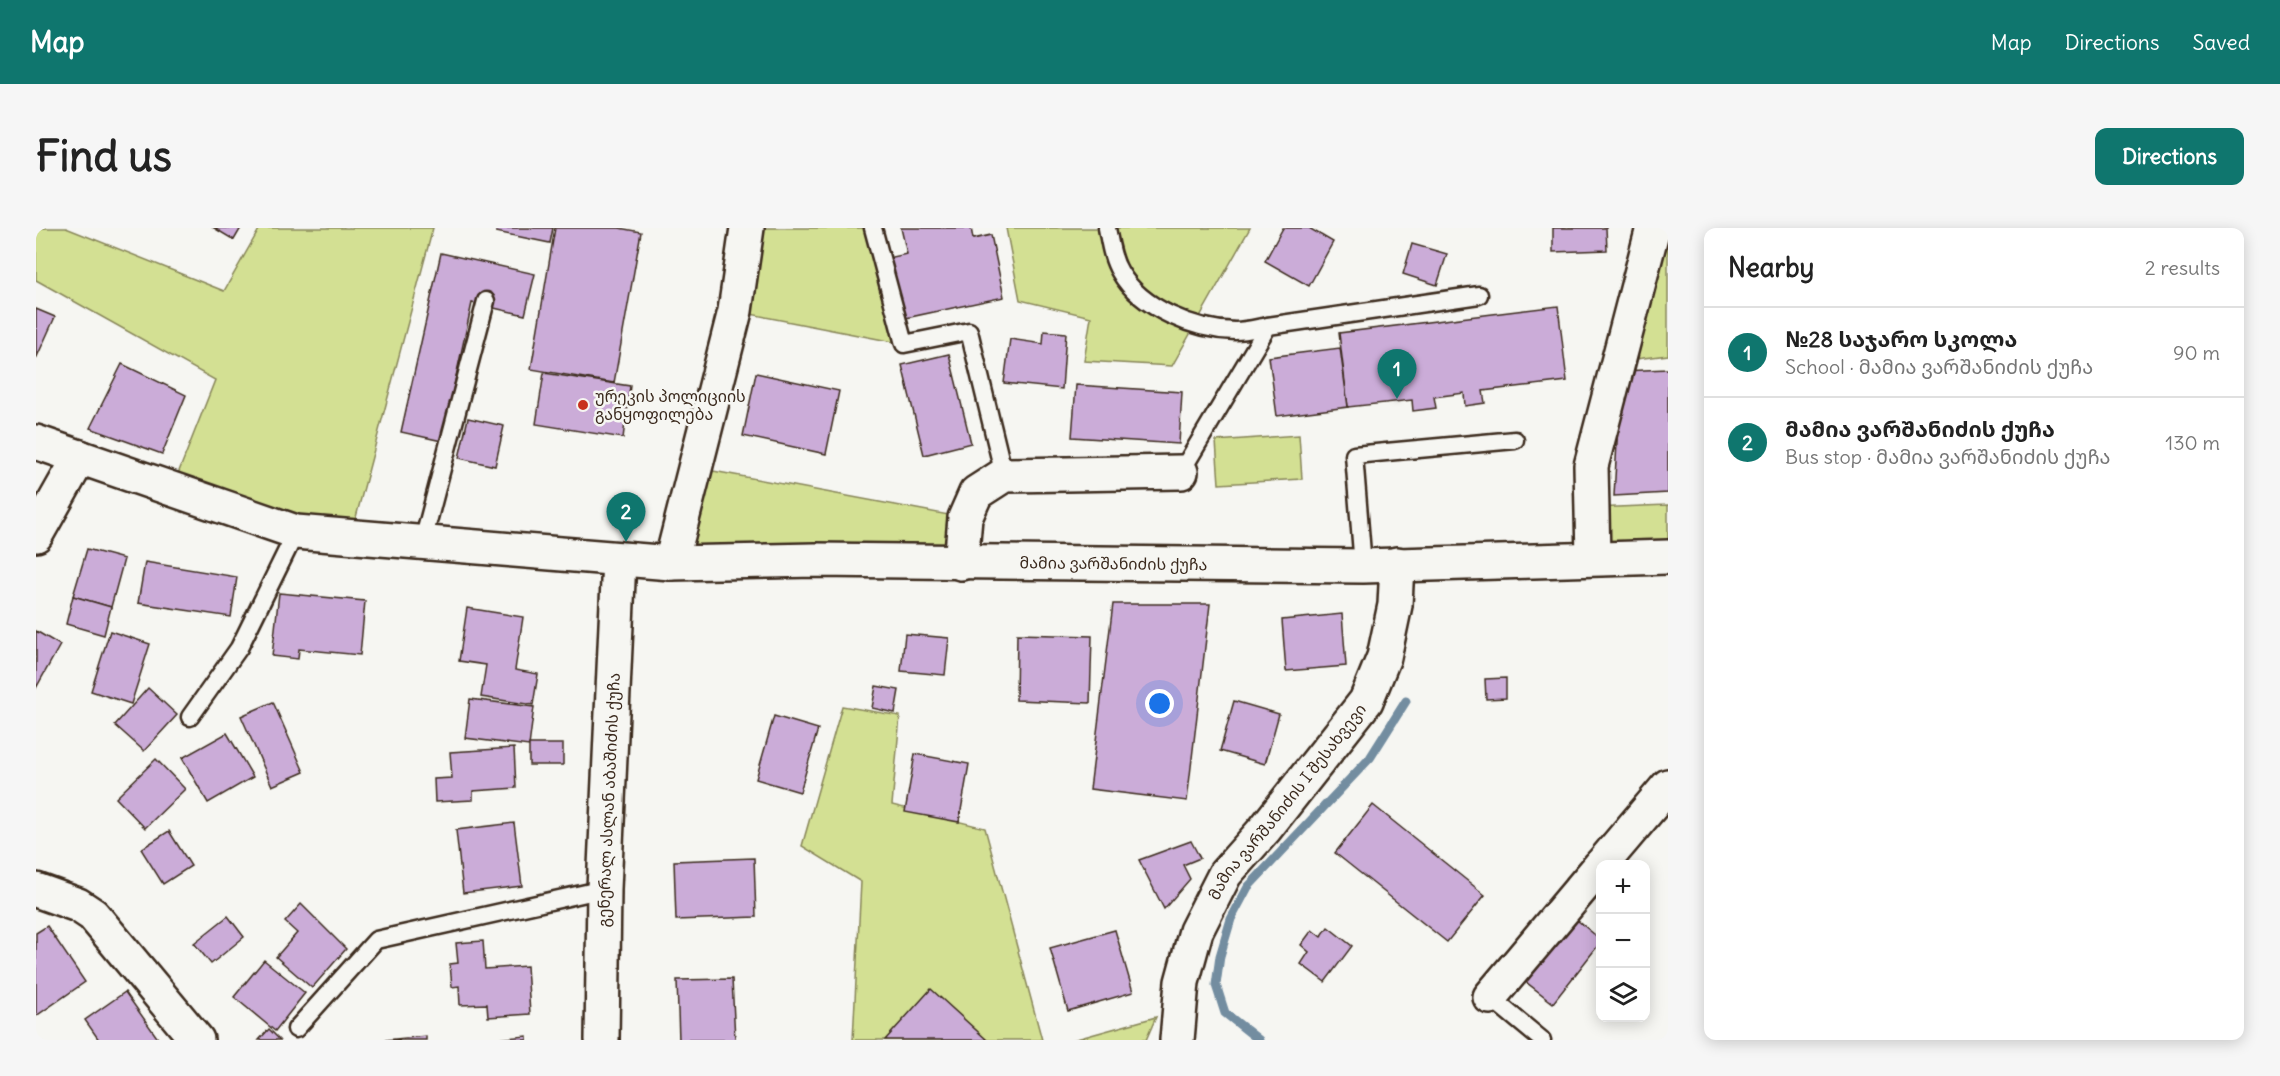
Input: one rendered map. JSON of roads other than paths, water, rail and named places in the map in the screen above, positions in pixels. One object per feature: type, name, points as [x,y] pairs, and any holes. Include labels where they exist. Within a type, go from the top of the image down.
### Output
[{"type":"street","points":[[671,563],[735,311],[747,228]]},
{"type":"street","points":[[1593,558],[1591,466],[1653,228]]},
{"type":"street","name":"მამია ვარშანიძის ქუჩა","points":[[36,442],[296,532],[671,563],[815,560],[1363,566],[1668,557]]},
{"type":"street","points":[[36,535],[80,457]]},
{"type":"street","points":[[961,563],[965,518],[976,493],[1005,475],[1181,472]]},
{"type":"street","name":"გენერალ ასლან აბაშიძის ქუჩა","points":[[602,1040],[604,889],[619,559]]},
{"type":"street","name":"მამია ვარშანიძის I შესახვევი","points":[[1177,1040],[1182,982],[1196,931],[1225,873],[1265,829],[1366,701],[1384,657],[1395,605],[1397,564]]},
{"type":"street","points":[[1605,860],[1668,786]]},
{"type":"street","points":[[1490,997],[1596,871]]},
{"type":"street","points":[[36,890],[78,904],[93,915],[196,1040]]},
{"type":"lane","points":[[873,228],[904,344],[969,331],[1005,475]]},
{"type":"lane","points":[[1107,228],[1120,273],[1144,299],[1192,325],[1236,331],[1479,295]]},
{"type":"lane","points":[[423,541],[486,301]]},
{"type":"lane","points":[[1181,472],[1268,326]]},
{"type":"lane","points":[[1363,566],[1354,455],[1515,440]]},
{"type":"lane","points":[[190,717],[238,648],[296,532]]},
{"type":"lane","points":[[296,1029],[376,940],[604,889]]},
{"type":"lane","points":[[1490,997],[1542,1040]]},
{"type":"waterway","points":[[1259,1040],[1225,1013],[1216,985],[1220,956],[1231,919],[1248,887],[1370,758],[1406,701]]},
{"type":"place","name":"№28 საჯარო სკოლა","points":[[1397,399]]},
{"type":"place","name":"ურეკის პოლიციის განყოფილება","points":[[583,405]]},
{"type":"place","name":"მამია ვარშანიძის ქუჩა","points":[[626,542]]}]
